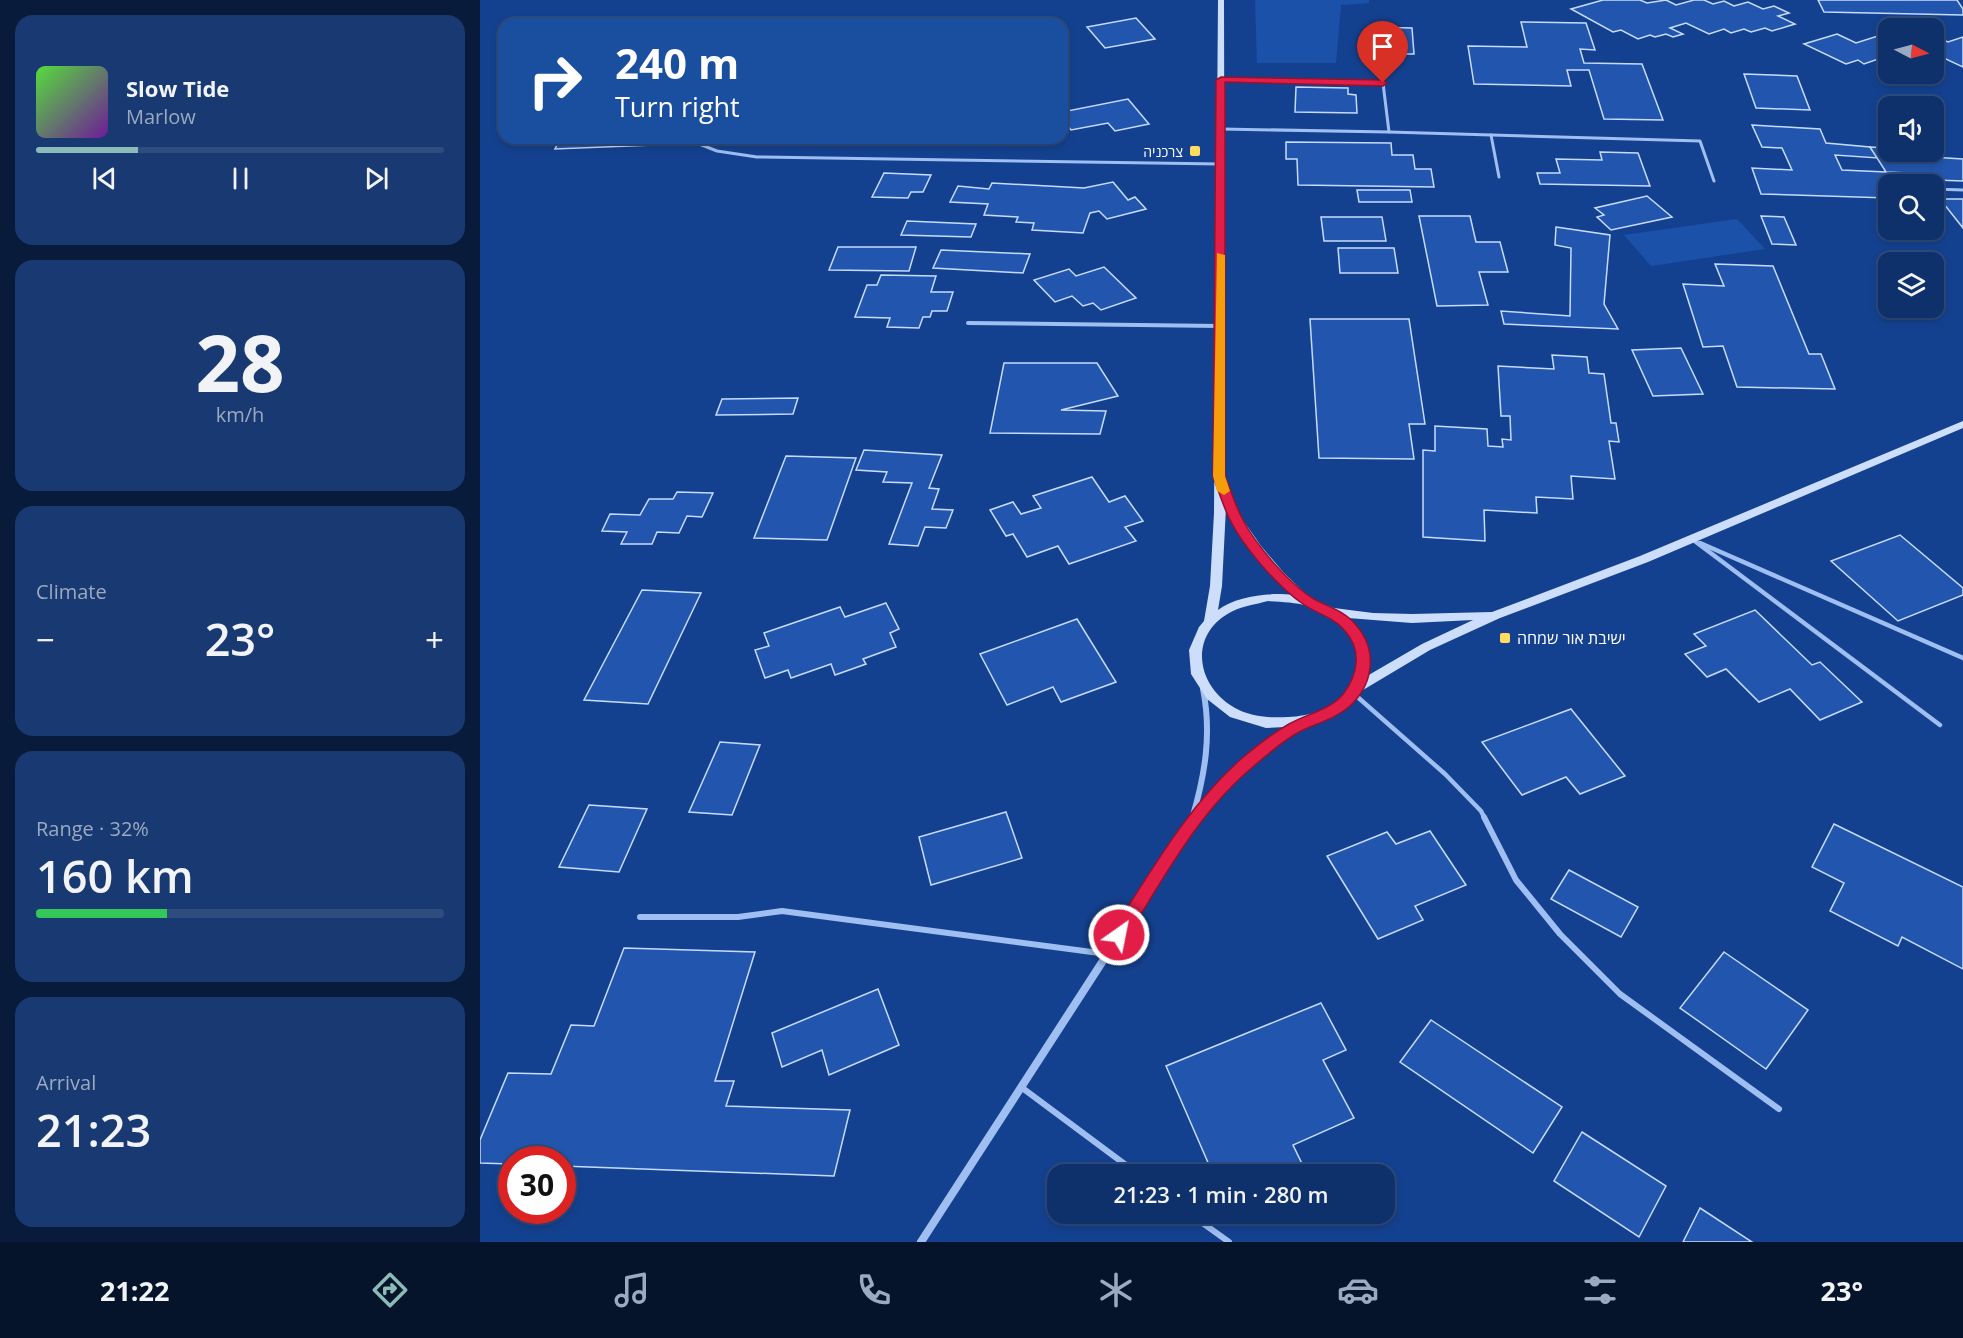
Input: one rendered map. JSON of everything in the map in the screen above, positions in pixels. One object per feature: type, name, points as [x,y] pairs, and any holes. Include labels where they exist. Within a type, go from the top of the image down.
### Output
[{"type":"street","points":[[1210,622],[1218,549],[1221,0]]},
{"type":"street","points":[[921,1242],[1191,823],[1247,763],[1286,733],[1336,708],[1355,691],[1426,647],[1496,615],[1596,579],[1963,424]]},
{"type":"street","points":[[1219,476],[1228,504],[1246,535],[1273,568],[1310,602]]},
{"type":"street","points":[[1191,823],[1201,788],[1208,746],[1209,723],[1203,688],[1197,676],[1194,651],[1198,639],[1210,622],[1224,610],[1252,599],[1285,597],[1310,602],[1330,611],[1352,628],[1363,651],[1362,677],[1355,691]]},
{"type":"street","points":[[1330,611],[1416,619],[1496,615]]},
{"type":"street","points":[[1203,688],[1224,708],[1254,720],[1272,723],[1307,721]]},
{"type":"lane","points":[[1221,80],[1383,83],[1389,132]]},
{"type":"lane","points":[[1221,129],[1700,141],[1714,181]]},
{"type":"lane","points":[[1491,135],[1499,177]]},
{"type":"lane","points":[[699,144],[717,151],[757,157],[1220,164]]},
{"type":"lane","points":[[1944,189],[1963,190]]},
{"type":"lane","points":[[968,323],[1220,326]]},
{"type":"lane","points":[[1692,539],[1963,658]]},
{"type":"lane","points":[[1692,539],[1940,725]]},
{"type":"lane","points":[[1355,691],[1445,774],[1481,811],[1516,880],[1560,934],[1620,994],[1779,1109]]},
{"type":"lane","points":[[640,917],[738,917],[782,911],[1107,954]]},
{"type":"lane","points":[[1021,1087],[1125,1164]]},
{"type":"lane","points":[[1205,1224],[1229,1242]]},
{"type":"shaded area","points":[[1255,0],[1369,0],[1369,3],[1341,5],[1336,63],[1257,63]]},
{"type":"shaded area","points":[[1737,219],[1765,249],[1651,266],[1624,235]]},
{"type":"building","points":[[1603,0],[1640,0],[1647,3],[1666,0],[1676,5],[1704,0],[1713,4],[1724,1],[1734,6],[1748,2],[1763,9],[1774,6],[1789,13],[1778,16],[1795,24],[1772,31],[1765,28],[1751,32],[1744,29],[1731,33],[1724,29],[1709,34],[1686,23],[1670,28],[1683,34],[1673,37],[1666,34],[1655,37],[1650,35],[1638,39],[1621,30],[1613,32],[1571,9]]},
{"type":"building","points":[[1818,0],[1957,0],[1963,9],[1963,15],[1824,12]]},
{"type":"building","points":[[1136,18],[1155,39],[1105,48],[1087,27]]},
{"type":"building","points":[[1521,22],[1586,23],[1595,50],[1580,49],[1584,63],[1642,64],[1663,120],[1604,119],[1589,70],[1567,70],[1571,86],[1474,84],[1468,46],[1527,47]]},
{"type":"building","points":[[1369,27],[1412,28],[1414,54],[1370,54]]},
{"type":"building","points":[[1837,34],[1856,43],[1878,36],[1878,59],[1864,64],[1858,60],[1846,64],[1804,44]]},
{"type":"building","points":[[1963,37],[1963,67],[1944,60],[1944,40],[1948,42]]},
{"type":"building","points":[[1744,74],[1797,76],[1810,110],[1756,108]]},
{"type":"building","points":[[1296,87],[1348,88],[1348,94],[1356,95],[1357,113],[1295,112]]},
{"type":"building","points":[[1128,99],[1149,124],[1115,131],[1108,123],[1071,130],[1068,126],[1068,111]]},
{"type":"building","points":[[1752,125],[1820,129],[1826,143],[1870,147],[1878,158],[1835,155],[1842,170],[1886,172],[1887,174],[1878,174],[1878,198],[1761,194],[1752,168],[1792,170],[1782,148],[1762,147]]},
{"type":"building","points":[[1286,142],[1391,143],[1392,155],[1413,155],[1415,169],[1431,169],[1434,187],[1298,185],[1297,159],[1286,159]]},
{"type":"building","points":[[558,144],[654,144],[654,145],[555,149]]},
{"type":"building","points":[[1870,147],[1878,147],[1878,160]]},
{"type":"building","points":[[1600,152],[1638,153],[1650,186],[1540,184],[1537,173],[1560,173],[1556,159],[1602,160]]},
{"type":"building","points":[[1944,158],[1963,159],[1963,181],[1944,180],[1944,174],[1886,172],[1880,162],[1944,162]]},
{"type":"building","points":[[884,173],[931,175],[923,192],[911,192],[908,198],[872,197]]},
{"type":"building","points":[[1113,182],[1128,200],[1135,197],[1146,209],[1107,219],[1099,211],[1090,213],[1083,233],[1032,230],[1034,223],[1016,222],[1018,217],[984,215],[988,204],[950,202],[958,186],[989,189],[992,183],[1084,188]]},
{"type":"building","points":[[1357,190],[1410,190],[1412,202],[1359,202]]},
{"type":"building","points":[[1647,196],[1672,217],[1611,230],[1597,217],[1604,215],[1595,208]]},
{"type":"building","points":[[1944,199],[1963,199],[1963,228],[1944,204]]},
{"type":"building","points":[[1419,216],[1470,216],[1476,242],[1500,242],[1508,272],[1479,272],[1488,305],[1437,306]]},
{"type":"building","points":[[1761,216],[1784,217],[1796,245],[1772,244]]},
{"type":"building","points":[[1321,217],[1382,217],[1386,241],[1324,241]]},
{"type":"building","points":[[907,221],[976,224],[971,237],[901,235]]},
{"type":"building","points":[[1556,227],[1610,235],[1604,304],[1618,329],[1504,324],[1501,311],[1570,316],[1571,248],[1555,245]]},
{"type":"building","points":[[838,247],[916,247],[909,271],[829,270]]},
{"type":"building","points":[[1338,248],[1394,248],[1398,273],[1340,273]]},
{"type":"building","points":[[941,250],[1030,254],[1023,273],[933,268]]},
{"type":"building","points":[[1715,264],[1773,266],[1809,354],[1821,354],[1835,389],[1737,387],[1723,346],[1703,347],[1683,284],[1724,286]]},
{"type":"building","points":[[1104,267],[1136,298],[1101,310],[1093,303],[1083,306],[1072,296],[1055,302],[1034,280],[1069,269],[1076,276]]},
{"type":"building","points":[[881,275],[936,276],[931,292],[953,292],[947,311],[932,311],[930,317],[923,317],[919,328],[887,327],[890,318],[855,317],[867,285],[877,285]]},
{"type":"building","points":[[1310,319],[1409,319],[1425,424],[1409,424],[1414,459],[1319,458]]},
{"type":"building","points":[[1681,348],[1703,394],[1653,396],[1632,350]]},
{"type":"building","points":[[1552,355],[1587,357],[1589,373],[1604,374],[1611,423],[1616,423],[1619,442],[1609,441],[1615,479],[1571,476],[1573,499],[1536,497],[1537,513],[1484,510],[1485,541],[1423,537],[1423,450],[1435,451],[1435,426],[1487,429],[1488,446],[1503,447],[1502,439],[1511,440],[1510,416],[1501,416],[1498,366],[1554,369]]},
{"type":"building","points":[[1004,363],[1097,363],[1118,396],[1061,410],[1106,411],[1100,434],[990,433]]},
{"type":"building","points":[[798,398],[793,414],[716,415],[722,399]]},
{"type":"building","points":[[864,450],[942,455],[929,488],[939,489],[932,509],[953,510],[946,528],[925,527],[918,546],[889,544],[912,483],[883,482],[887,472],[856,470]]},
{"type":"building","points":[[786,456],[856,458],[827,540],[754,538]]},
{"type":"building","points":[[1092,477],[1109,502],[1125,496],[1143,521],[1125,527],[1136,541],[1069,564],[1058,546],[1027,557],[1013,534],[1006,536],[990,510],[1013,502],[1021,514],[1041,508],[1033,496]]},
{"type":"building","points":[[677,492],[713,493],[702,517],[687,516],[679,533],[657,532],[652,544],[621,544],[627,532],[602,531],[610,514],[640,515],[649,499],[673,499]]},
{"type":"building","points":[[1900,535],[1963,588],[1963,595],[1898,621],[1831,561]]},
{"type":"building","points":[[642,590],[701,593],[648,704],[584,700]]},
{"type":"building","points":[[886,603],[899,629],[890,633],[896,647],[863,659],[866,664],[835,675],[831,664],[791,678],[788,670],[765,678],[755,650],[769,646],[764,633],[840,607],[845,617]]},
{"type":"building","points":[[1755,610],[1812,665],[1820,662],[1862,702],[1820,720],[1790,689],[1759,702],[1726,669],[1707,677],[1685,654],[1706,646],[1694,634]]},
{"type":"building","points":[[1077,619],[1116,682],[1061,702],[1053,687],[1007,705],[980,654]]},
{"type":"building","points":[[1571,709],[1625,776],[1580,794],[1566,777],[1522,795],[1482,742]]},
{"type":"building","points":[[720,742],[760,745],[732,815],[689,812]]},
{"type":"building","points":[[589,805],[647,809],[619,872],[559,867]]},
{"type":"building","points":[[1006,812],[1022,858],[931,885],[919,837]]},
{"type":"building","points":[[1834,824],[1963,887],[1963,969],[1902,937],[1898,946],[1830,911],[1844,883],[1812,867]]},
{"type":"building","points":[[1430,831],[1466,885],[1415,906],[1423,920],[1378,939],[1327,856],[1387,832],[1396,844]]},
{"type":"building","points":[[1569,870],[1638,907],[1621,937],[1551,899]]},
{"type":"building","points":[[624,948],[755,952],[715,1081],[734,1081],[726,1106],[850,1110],[834,1176],[576,1167],[576,1146],[498,1146],[498,1164],[480,1163],[480,1140],[508,1073],[551,1074],[571,1025],[594,1026]]},
{"type":"building","points":[[1724,952],[1808,1010],[1766,1069],[1680,1008]]},
{"type":"building","points":[[878,989],[899,1045],[829,1075],[822,1050],[782,1067],[772,1033]]},
{"type":"building","points":[[1321,1003],[1346,1050],[1323,1060],[1354,1118],[1293,1145],[1302,1164],[1209,1164],[1166,1066]]},
{"type":"building","points":[[1431,1020],[1562,1107],[1533,1153],[1400,1062]]},
{"type":"building","points":[[1582,1132],[1666,1186],[1639,1237],[1554,1181]]},
{"type":"building","points":[[1700,1208],[1752,1242],[1683,1242]]},
{"type":"slow traffic","points":[[1220,255],[1219,476],[1224,491]]},
{"type":"place","name":"צרכניה","points":[[1195,151]]},
{"type":"place","name":"ישיבת אור שמחה","points":[[1505,638]]},
{"type":"route","points":[[1119,935],[1191,823],[1218,791],[1262,750],[1294,728],[1336,708],[1347,699],[1362,677],[1363,651],[1352,628],[1330,611],[1310,602],[1289,585],[1258,552],[1228,504],[1219,476],[1221,80],[1383,83]]}]
